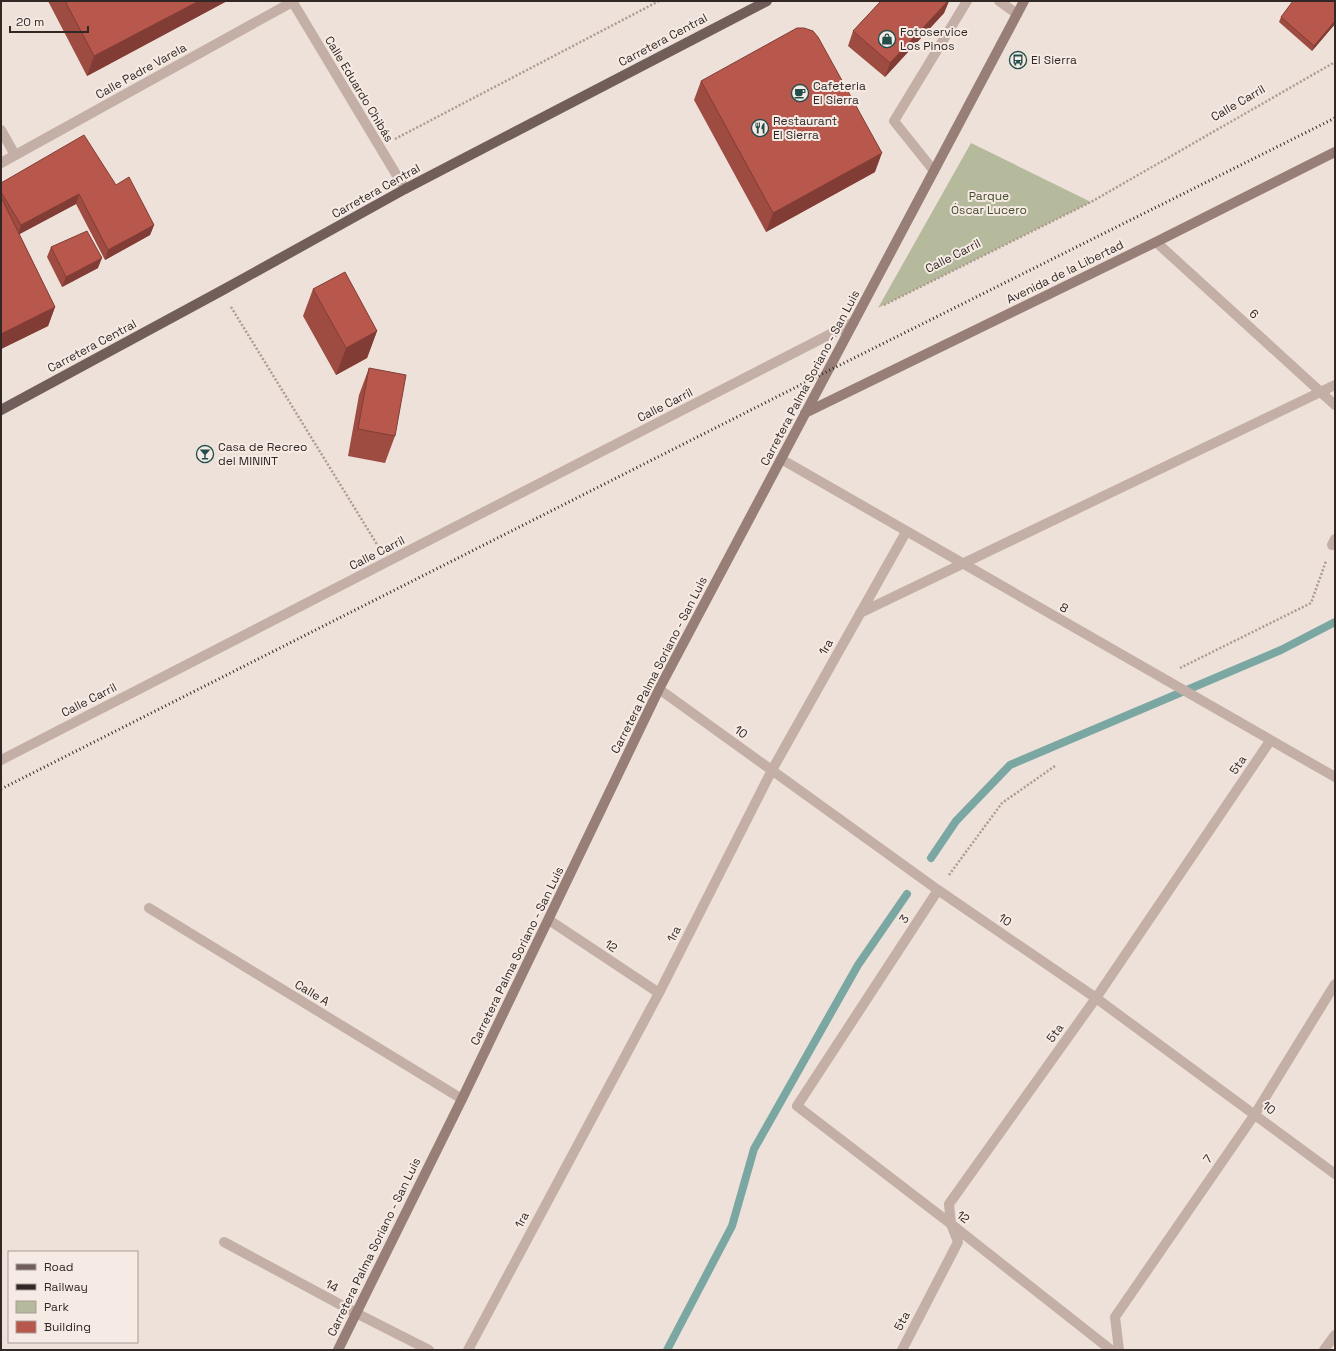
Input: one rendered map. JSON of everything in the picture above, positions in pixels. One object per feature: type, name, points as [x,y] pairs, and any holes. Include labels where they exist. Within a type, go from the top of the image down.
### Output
[{"type":"main road","name":"Carretera Central","points":[[1,410],[405,190],[767,1]]},
{"type":"main road","name":"Carretera Palma Soriano - San Luis","points":[[338,1350],[549,920],[659,689],[1024,1]]},
{"type":"main road","name":"Avenida de la Libertad","points":[[805,413],[1156,242],[1335,152]]},
{"type":"street","name":"Calle Eduardo Chibás","points":[[293,1],[405,190]]},
{"type":"street","name":"Calle Padre Varela","points":[[1,163],[293,1]]},
{"type":"street","points":[[934,171],[894,121],[967,1]]},
{"type":"street","points":[[999,1],[1017,14]]},
{"type":"street","points":[[1,130],[15,155]]},
{"type":"street","name":"6","points":[[1156,242],[1335,405]]},
{"type":"street","name":"Calle Carril","points":[[1,760],[854,322]]},
{"type":"street","points":[[860,613],[1335,384]]},
{"type":"street","name":"8","points":[[781,459],[1160,678],[1335,777]]},
{"type":"street","name":"1ra","points":[[468,1350],[658,993],[772,770],[906,532]]},
{"type":"street","name":"10","points":[[659,689],[938,890],[1096,998],[1335,1174]]},
{"type":"street","name":"5ta","points":[[902,1350],[958,1242],[951,1224],[949,1204],[1096,998],[1270,741]]},
{"type":"street","name":"3","points":[[797,1106],[938,890]]},
{"type":"street","name":"Calle A","points":[[149,908],[462,1099]]},
{"type":"street","name":"12","points":[[549,920],[658,993]]},
{"type":"street","name":"7","points":[[1119,1350],[1115,1317],[1255,1114],[1335,984]]},
{"type":"street","name":"12","points":[[797,1106],[951,1224],[1111,1350]]},
{"type":"street","name":"14","points":[[224,1242],[356,1313],[429,1350]]},
{"type":"street","points":[[1324,1350],[1335,1335]]},
{"type":"path","points":[[379,147],[659,1]]},
{"type":"path","name":"Calle Carril","points":[[854,322],[1091,202],[1335,62]]},
{"type":"path","points":[[221,291],[388,562]]},
{"type":"path","points":[[1160,678],[1311,603],[1334,542]]},
{"type":"path","points":[[938,890],[1002,803],[1055,766]]},
{"type":"green space","name":"Parque Óscar Lucero","points":[[971,143],[1091,202],[878,308]]},
{"type":"building","points":[[65,1],[199,1],[94,56]]},
{"type":"building","points":[[881,1],[948,1],[890,63],[853,31]]},
{"type":"building","points":[[1293,1],[1333,1],[1335,3],[1335,21],[1314,46],[1281,17]]},
{"type":"building","points":[[797,28],[804,28],[813,31],[818,37],[882,153],[773,213],[701,81]]},
{"type":"building","points":[[84,135],[116,185],[129,177],[154,225],[108,250],[79,194],[21,225],[1,192],[1,183]]},
{"type":"building","points":[[1,197],[55,307],[1,334]]},
{"type":"building","points":[[87,231],[102,258],[66,277],[51,247]]},
{"type":"building","points":[[345,272],[377,331],[346,348],[313,289]]},
{"type":"building","points":[[369,368],[406,375],[395,436],[358,429]]},
{"type":"waterway","points":[[931,858],[956,821],[1010,765],[1281,650],[1335,622]]},
{"type":"waterway","points":[[667,1350],[732,1226],[754,1149],[858,965],[907,894]]},
{"type":"railway","points":[[1,789],[828,371],[1335,118]]},
{"type":"place","name":"Fotoservice Los Pinos","points":[[887,39]]},
{"type":"place","name":"El Sierra","points":[[1018,60]]},
{"type":"place","name":"Cafeteria El Sierra","points":[[800,93]]},
{"type":"place","name":"Restaurant El Sierra","points":[[760,128]]},
{"type":"place","name":"Casa de Recreo del MININT","points":[[205,454]]}]
